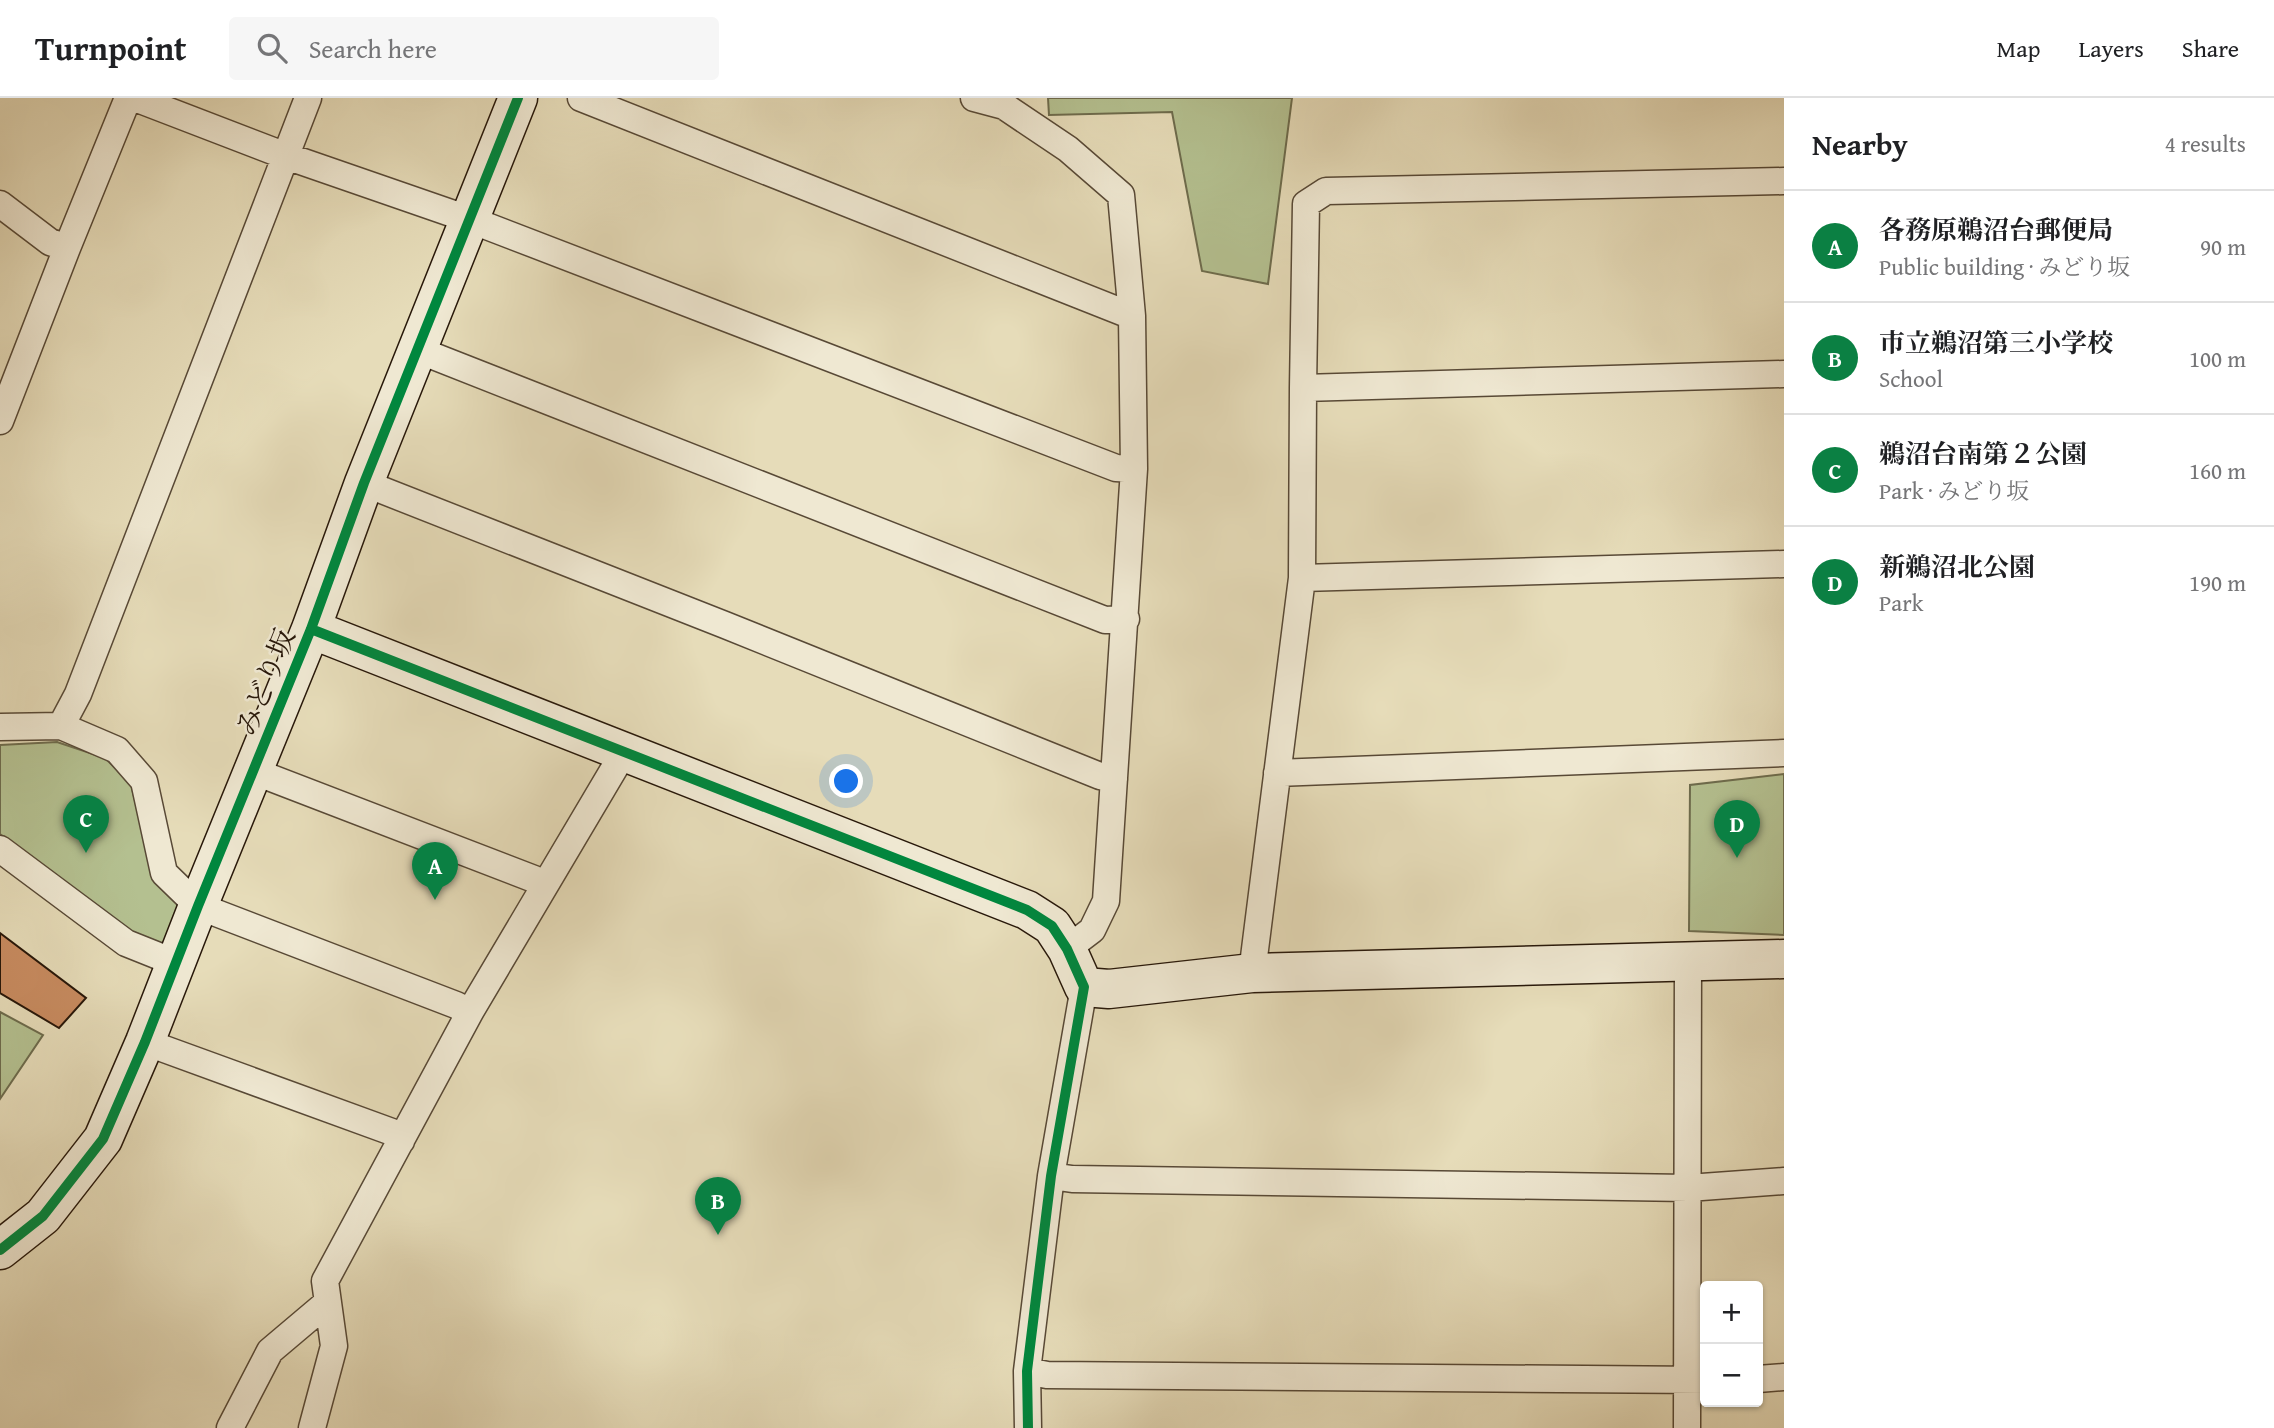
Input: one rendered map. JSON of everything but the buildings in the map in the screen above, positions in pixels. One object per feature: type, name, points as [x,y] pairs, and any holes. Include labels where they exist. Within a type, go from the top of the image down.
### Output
[{"type":"street","points":[[1,418],[66,248],[128,98]]},
{"type":"street","points":[[135,98],[286,156],[471,220],[1116,468],[1134,469]]},
{"type":"street","points":[[61,726],[78,694],[308,98]]},
{"type":"street","name":"みどり坂","points":[[0,1251],[43,1216],[103,1139],[145,1042],[311,629],[364,483],[518,98]]},
{"type":"street","points":[[581,98],[1132,316]]},
{"type":"street","points":[[974,98],[1006,102],[1068,149],[1121,195],[1132,316],[1134,469],[1106,901],[1092,930],[1067,949]]},
{"type":"street","points":[[1252,973],[1302,578],[1306,204],[1326,191],[1784,181]]},
{"type":"street","points":[[0,204],[50,242],[66,248]]},
{"type":"street","points":[[418,350],[1105,620],[1126,619]]},
{"type":"street","points":[[1303,388],[1784,374]]},
{"type":"street","points":[[364,483],[1100,776],[1114,779]]},
{"type":"street","points":[[1302,578],[1784,564]]},
{"type":"street","points":[[311,629],[784,813],[1027,911],[1052,926],[1067,949],[1084,987],[1051,1176],[1027,1371],[1028,1428]]},
{"type":"street","points":[[0,727],[61,726],[117,750],[144,780],[164,873],[198,906],[470,1012]]},
{"type":"street","points":[[312,1428],[334,1346],[325,1281],[470,1012],[624,752]]},
{"type":"street","points":[[1277,773],[1784,753]]},
{"type":"street","points":[[253,771],[534,879],[543,887]]},
{"type":"street","points":[[0,849],[126,943],[176,963]]},
{"type":"street","points":[[1084,987],[1109,989],[1252,973],[1784,959]]},
{"type":"street","points":[[1687,1428],[1696,1380],[1688,1188],[1688,960]]},
{"type":"street","points":[[145,1042],[392,1132],[401,1141]]},
{"type":"street","points":[[1051,1176],[1072,1179],[1688,1188],[1784,1181]]},
{"type":"street","points":[[230,1428],[270,1351],[328,1302]]},
{"type":"street","points":[[1027,1371],[1047,1375],[1696,1380]]},
{"type":"street","points":[[1763,1379],[1784,1377]]},
{"type":"green space","points":[[1048,98],[1292,98],[1268,284],[1202,271],[1172,112],[1049,115]]},
{"type":"green space","points":[[57,742],[105,758],[131,784],[152,872],[181,906],[167,946],[133,935],[0,834],[0,745]]},
{"type":"green space","points":[[1784,774],[1784,935],[1689,931],[1690,785]]},
{"type":"green space","points":[[0,1012],[43,1035],[0,1099]]},
{"type":"cycle path","points":[[0,1250],[43,1216],[103,1139],[145,1042],[311,629],[364,483],[518,98]]},
{"type":"cycle path","points":[[311,629],[1027,910],[1052,926],[1067,949],[1084,987],[1051,1176],[1027,1371],[1028,1428]]},
{"type":"place","name":"鵜沼台南第２公園","points":[[86,853]]},
{"type":"place","name":"新鵜沼北公園","points":[[1737,858]]},
{"type":"place","name":"各務原鵜沼台郵便局","points":[[435,900]]},
{"type":"place","name":"市立鵜沼第三小学校","points":[[718,1235]]}]
